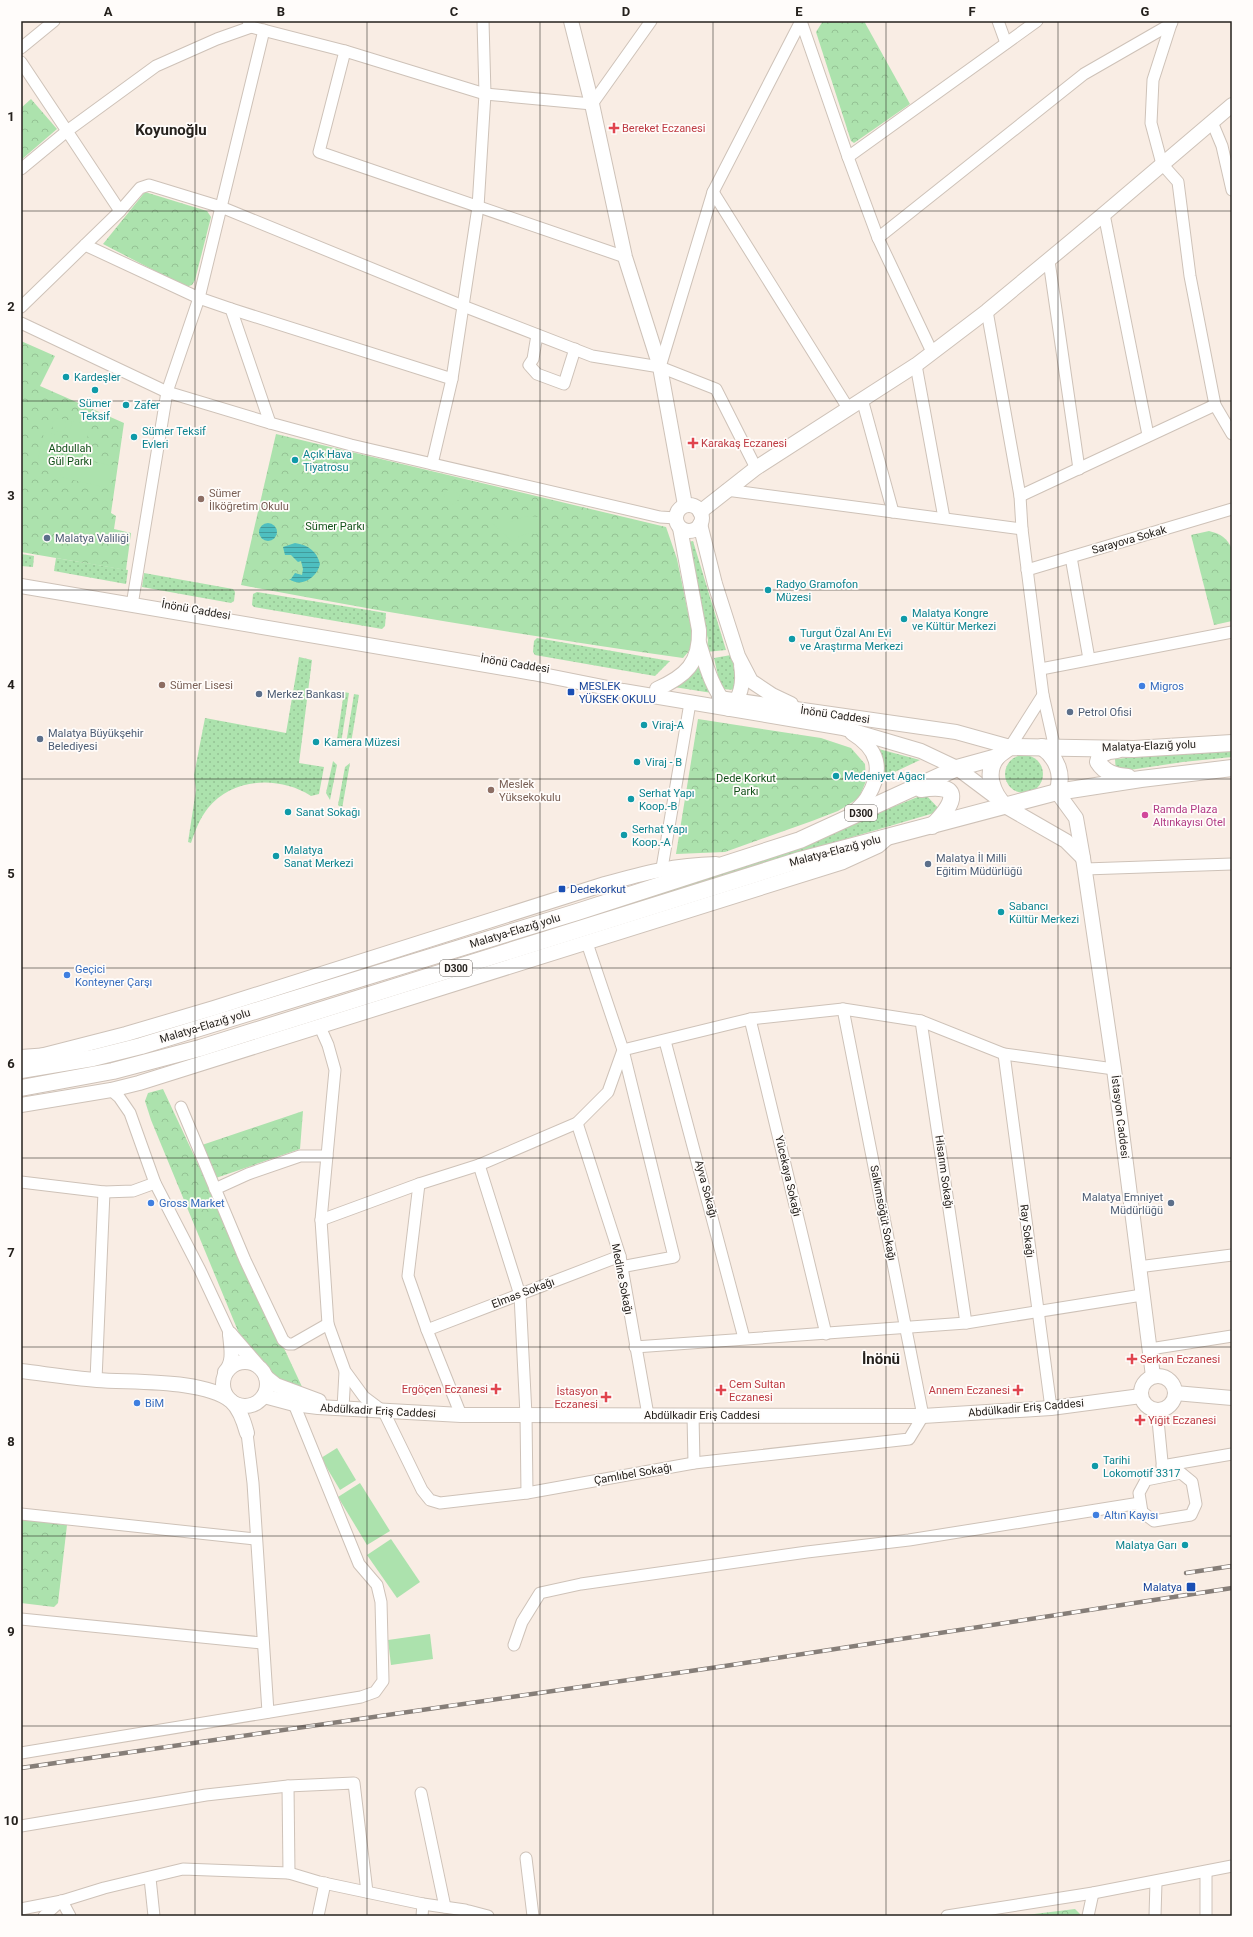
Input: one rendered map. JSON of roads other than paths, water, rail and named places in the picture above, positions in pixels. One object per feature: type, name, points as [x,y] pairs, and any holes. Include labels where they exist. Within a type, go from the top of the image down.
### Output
[{"type":"highway","name":"Malatya-Elazığ yolu","points":[[1052,753],[1232,743]]},
{"type":"highway","points":[[1057,792],[1060,785],[1052,753],[1010,747],[997,757],[991,775],[992,787],[1001,802],[1141,778],[1232,768]]},
{"type":"highway","points":[[1134,749],[1109,751],[1100,755],[1098,762],[1102,768],[1115,776],[1141,778]]},
{"type":"highway","name":"Malatya-Elazığ yolu","points":[[21,1070],[93,1058],[141,1046],[577,912],[800,840],[847,820],[958,768],[997,757]]},
{"type":"highway","points":[[905,792],[936,787],[948,791],[951,794],[949,807],[932,826]]},
{"type":"highway","name":"Malatya-Elazığ yolu","points":[[21,1088],[113,1071],[200,1048],[785,865],[932,826],[1001,802]]},
{"type":"main road","points":[[571,21],[592,104],[625,257],[660,367],[685,505]]},
{"type":"main road","points":[[678,523],[691,530],[696,528],[700,518],[726,490],[756,468],[916,365],[1049,261],[1232,105]]},
{"type":"main road","points":[[728,702],[741,690],[743,678],[739,657],[715,584],[700,518],[691,505],[685,505],[680,508],[678,523],[699,630],[699,643],[709,678],[728,702],[843,728],[922,751],[958,768],[1001,802],[1066,841],[1084,864]]},
{"type":"main road","name":"İnönü Caddesi","points":[[21,580],[132,602],[533,673],[690,703],[728,702]]},
{"type":"main road","name":"İnönü Caddesi","points":[[21,586],[132,602],[728,702],[806,711],[956,732],[1010,747]]},
{"type":"main road","points":[[657,689],[674,681],[686,672],[693,664],[699,643]]},
{"type":"main road","points":[[739,657],[752,681],[772,695],[806,711]]},
{"type":"main road","points":[[843,728],[864,740],[876,756],[876,776],[868,797],[847,820]]},
{"type":"main road","name":"İstasyon Caddesi","points":[[1057,792],[1076,818],[1084,864],[1114,1069],[1153,1376]]},
{"type":"main road","points":[[21,1105],[111,1090],[320,1027],[843,862],[878,846],[888,837]]},
{"type":"main road","points":[[40,1056],[126,1034],[214,1008],[605,884],[662,868],[692,864],[724,864]]},
{"type":"main road","points":[[21,1057],[141,1046]]},
{"type":"main road","points":[[230,1334],[266,1377],[276,1385],[289,1391],[343,1408]]},
{"type":"main road","points":[[230,1334],[232,1357],[223,1382],[226,1396],[242,1416],[247,1433]]},
{"type":"main road","points":[[199,1387],[220,1377],[229,1368],[242,1362],[257,1365]]},
{"type":"main road","points":[[21,1371],[96,1380],[199,1387],[218,1394],[231,1402],[245,1406],[261,1398]]},
{"type":"main road","points":[[1153,1376],[1168,1378],[1172,1382],[1175,1392],[1172,1403],[1168,1407],[1157,1410],[1147,1406],[1141,1396],[1143,1384],[1146,1380],[1153,1376]]},
{"type":"main road","points":[[247,1433],[251,1410],[261,1398],[268,1384],[266,1377]]},
{"type":"main road","points":[[1175,1392],[1232,1398]]},
{"type":"main road","name":"Abdülkadir Eriş Caddesi","points":[[261,1398],[294,1404],[384,1412],[461,1415],[923,1416],[1050,1408],[1141,1396]]},
{"type":"street","points":[[21,48],[54,21]]},
{"type":"street","points":[[432,464],[452,379],[478,207],[485,94],[483,21]]},
{"type":"street","points":[[21,169],[67,132],[156,66],[250,24],[264,30],[345,51],[485,94],[592,104],[651,21]]},
{"type":"street","points":[[801,21],[878,238],[932,352]]},
{"type":"street","points":[[660,367],[714,192],[801,21]]},
{"type":"street","points":[[998,21],[1006,43]]},
{"type":"street","points":[[848,157],[1037,21]]},
{"type":"street","points":[[878,238],[1084,74],[1171,23]]},
{"type":"street","points":[[1171,23],[1153,80],[1151,123],[1162,164],[1178,182],[1190,276],[1215,404],[1232,434]]},
{"type":"street","points":[[132,602],[167,392],[199,298],[264,30]]},
{"type":"street","points":[[345,51],[319,152],[625,257]]},
{"type":"street","points":[[21,62],[120,211]]},
{"type":"street","points":[[1212,122],[1222,146],[1232,190]]},
{"type":"street","points":[[21,307],[120,211],[140,188],[149,185],[221,207],[463,306],[592,356],[660,367],[716,389],[756,468]]},
{"type":"street","points":[[714,192],[848,408]]},
{"type":"street","points":[[1104,214],[1148,435]]},
{"type":"street","points":[[85,245],[199,298],[452,379]]},
{"type":"street","points":[[1049,261],[1079,469]]},
{"type":"street","points":[[231,309],[270,423]]},
{"type":"street","points":[[987,311],[1020,496],[1027,570],[1052,753]]},
{"type":"street","points":[[21,323],[167,392],[270,423],[351,445],[660,517],[678,523]]},
{"type":"street","points":[[537,335],[533,359],[529,364],[537,374],[564,384],[575,349]]},
{"type":"street","points":[[916,365],[944,518]]},
{"type":"street","points":[[862,399],[893,512]]},
{"type":"street","points":[[1020,496],[1215,404]]},
{"type":"street","points":[[726,490],[1022,529]]},
{"type":"street","name":"Sarayova Sokak","points":[[1027,570],[1232,510]]},
{"type":"street","points":[[1071,557],[1089,659]]},
{"type":"street","points":[[1040,669],[1232,632]]},
{"type":"street","points":[[1010,747],[1043,695]]},
{"type":"street","points":[[662,868],[690,703]]},
{"type":"street","points":[[1084,864],[1232,864]]},
{"type":"street","points":[[587,943],[623,1050],[674,1257],[621,1267]]},
{"type":"street","points":[[623,1050],[666,1041],[750,1019],[843,1009],[921,1021],[1004,1054],[1114,1069]]},
{"type":"street","name":"Salkımsöğüt Sokağı","points":[[843,1009],[904,1326],[923,1416]]},
{"type":"street","name":"Yücekaya Sokağı","points":[[750,1019],[826,1334]]},
{"type":"street","name":"Hisarım Sokağı","points":[[921,1021],[966,1323]]},
{"type":"street","points":[[320,1027],[328,1045],[335,1070],[321,1220],[328,1324],[345,1371],[364,1397],[384,1412]]},
{"type":"street","name":"Ayva Sokağı","points":[[666,1041],[744,1338]]},
{"type":"street","points":[[321,1220],[419,1184],[479,1165],[577,1123],[608,1092],[623,1050]]},
{"type":"street","name":"Ray Sokağı","points":[[1004,1054],[1050,1408]]},
{"type":"street","points":[[111,1090],[119,1097],[130,1113],[155,1183],[200,1270],[230,1334]]},
{"type":"street","points":[[181,1107],[245,1260],[284,1340],[288,1344],[293,1344],[328,1324]]},
{"type":"street","name":"Medine Sokağı","points":[[577,1123],[620,1256],[648,1415]]},
{"type":"street","points":[[215,1189],[248,1174],[300,1156],[327,1156]]},
{"type":"street","points":[[479,1165],[520,1295],[526,1414],[527,1493]]},
{"type":"street","points":[[21,1182],[104,1192],[133,1191],[155,1183]]},
{"type":"street","points":[[419,1184],[408,1276],[427,1330],[461,1415]]},
{"type":"street","points":[[96,1380],[104,1192]]},
{"type":"street","points":[[1138,1267],[1232,1255]]},
{"type":"street","name":"Elmas Sokağı","points":[[427,1330],[620,1256]]},
{"type":"street","points":[[635,1347],[744,1338],[826,1334],[904,1326],[966,1323],[1142,1295]]},
{"type":"street","points":[[1150,1349],[1232,1336]]},
{"type":"street","points":[[343,1408],[345,1371]]},
{"type":"street","points":[[21,1753],[361,1697],[375,1692],[383,1681],[381,1602],[376,1585],[359,1564],[294,1404]]},
{"type":"street","points":[[1157,1410],[1163,1471]]},
{"type":"street","name":"Çamlıbel Sokağı","points":[[384,1412],[422,1490],[430,1500],[440,1503],[527,1493],[694,1463],[909,1439],[923,1416]]},
{"type":"street","points":[[694,1415],[694,1463]]},
{"type":"street","points":[[247,1433],[253,1484],[255,1539],[268,1712]]},
{"type":"street","points":[[1163,1471],[1181,1473],[1192,1482],[1196,1504],[1191,1515],[1154,1521],[1142,1512],[1140,1503],[1139,1493],[1146,1480],[1163,1471],[1232,1454]]},
{"type":"street","points":[[514,1645],[522,1622],[540,1593],[581,1584],[691,1568],[909,1540],[1140,1503]]},
{"type":"street","points":[[21,1514],[255,1539]]},
{"type":"street","points":[[21,1620],[262,1643]]},
{"type":"street","points":[[21,1826],[106,1810],[206,1795],[288,1786],[354,1783],[367,1892]]},
{"type":"street","points":[[288,1786],[289,1873]]},
{"type":"street","points":[[421,1793],[445,1907]]},
{"type":"street","points":[[526,1858],[533,1916]]},
{"type":"street","points":[[947,1916],[1093,1894],[1232,1866]]},
{"type":"street","points":[[21,1909],[62,1901],[104,1888],[183,1869],[289,1873],[325,1883],[423,1904],[465,1910],[488,1916]]},
{"type":"street","points":[[1206,1872],[1206,1916]]},
{"type":"street","points":[[150,1878],[154,1916]]},
{"type":"street","points":[[1155,1916],[1156,1882]]},
{"type":"street","points":[[318,1916],[325,1883]]},
{"type":"street","points":[[1088,1916],[1093,1894]]},
{"type":"street","points":[[44,1916],[62,1901]]},
{"type":"street","points":[[62,1901],[70,1916]]},
{"type":"street","points":[[422,1916],[423,1904]]},
{"type":"street","points":[[465,1910],[475,1916]]},
{"type":"water","points":[[268,523],[274,526],[277,532],[274,538],[268,541],[262,538],[259,532],[262,526]]},
{"type":"water","points":[[295,543],[304,545],[311,549],[319,559],[320,564],[316,574],[303,582],[294,582],[289,579],[291,579],[295,573],[302,575],[303,569],[301,561],[298,562],[291,555],[285,555],[283,547]]},
{"type":"railway","points":[[1186,1573],[1232,1566]]},
{"type":"railway","points":[[21,1768],[725,1666],[1232,1588]]},
{"type":"place","name":"Bereket Eczanesi","points":[[614,128]]},
{"type":"place","name":"Kardeşler","points":[[66,377]]},
{"type":"place","name":"Sümer Teksif","points":[[95,390]]},
{"type":"place","name":"Zafer","points":[[126,405]]},
{"type":"place","name":"Sümer Teksif Evleri","points":[[134,437]]},
{"type":"place","name":"Karakaş Eczanesi","points":[[693,443]]},
{"type":"place","name":"Açık Hava Tiyatrosu","points":[[295,460]]},
{"type":"place","name":"Sümer İlköğretim Okulu","points":[[201,499]]},
{"type":"place","name":"Malatya Valiliği","points":[[47,538]]},
{"type":"place","name":"Radyo Gramofon Müzesi","points":[[768,590]]},
{"type":"place","name":"Malatya Kongre ve Kültür Merkezi","points":[[904,619]]},
{"type":"place","name":"Turgut Özal Anı Evi ve Araştırma Merkezi","points":[[792,639]]},
{"type":"place","name":"Sümer Lisesi","points":[[162,685]]},
{"type":"place","name":"Migros","points":[[1142,686]]},
{"type":"place","name":"MESLEK YÜKSEK OKULU","points":[[571,692]]},
{"type":"place","name":"Merkez Bankası","points":[[259,694]]},
{"type":"place","name":"Petrol Ofisi","points":[[1070,712]]},
{"type":"place","name":"Viraj-A","points":[[644,725]]},
{"type":"place","name":"Malatya Büyükşehir Belediyesi","points":[[40,739]]},
{"type":"place","name":"Kamera Müzesi","points":[[316,742]]},
{"type":"place","name":"Viraj - B","points":[[637,762]]},
{"type":"place","name":"Medeniyet Ağacı","points":[[836,776]]},
{"type":"place","name":"Meslek Yüksekokulu","points":[[491,790]]},
{"type":"place","name":"Serhat Yapı Koop.-B","points":[[631,799]]},
{"type":"place","name":"Sanat Sokağı","points":[[288,812]]},
{"type":"place","name":"Ramda Plaza Altınkayısı Otel","points":[[1145,815]]},
{"type":"place","name":"Serhat Yapı Koop.-A","points":[[624,835]]},
{"type":"place","name":"Malatya Sanat Merkezi","points":[[276,856]]},
{"type":"place","name":"Malatya İl Milli Eğitim Müdürlüğü","points":[[928,864]]},
{"type":"place","name":"Dedekorkut","points":[[562,889]]},
{"type":"place","name":"Sabancı Kültür Merkezi","points":[[1001,912]]},
{"type":"place","name":"Geçici Konteyner Çarşı","points":[[67,975]]},
{"type":"place","name":"Gross Market","points":[[151,1203]]},
{"type":"place","name":"Malatya Emniyet Müdürlüğü","points":[[1171,1203]]},
{"type":"place","name":"Serkan Eczanesi","points":[[1132,1359]]},
{"type":"place","name":"Ergöçen Eczanesi","points":[[496,1389]]},
{"type":"place","name":"Cem Sultan Eczanesi","points":[[721,1390]]},
{"type":"place","name":"Annem Eczanesi","points":[[1018,1390]]},
{"type":"place","name":"İstasyon Eczanesi","points":[[606,1397]]},
{"type":"place","name":"BiM","points":[[137,1403]]},
{"type":"place","name":"Yiğit Eczanesi","points":[[1140,1420]]},
{"type":"place","name":"Tarihi Lokomotif 3317","points":[[1095,1466]]},
{"type":"place","name":"Altın Kayısı","points":[[1096,1515]]},
{"type":"place","name":"Malatya Garı","points":[[1185,1545]]},
{"type":"place","name":"Malatya","points":[[1191,1587]]},
{"type":"district","name":"Koyunoğlu","points":[[171,130]]},
{"type":"district","name":"İnönü","points":[[881,1359]]},
{"type":"park label","name":"Abdullah Gül Parkı","points":[[70,454]]},
{"type":"park label","name":"Sümer Parkı","points":[[335,526]]},
{"type":"park label","name":"Dede Korkut Parkı","points":[[746,784]]}]
